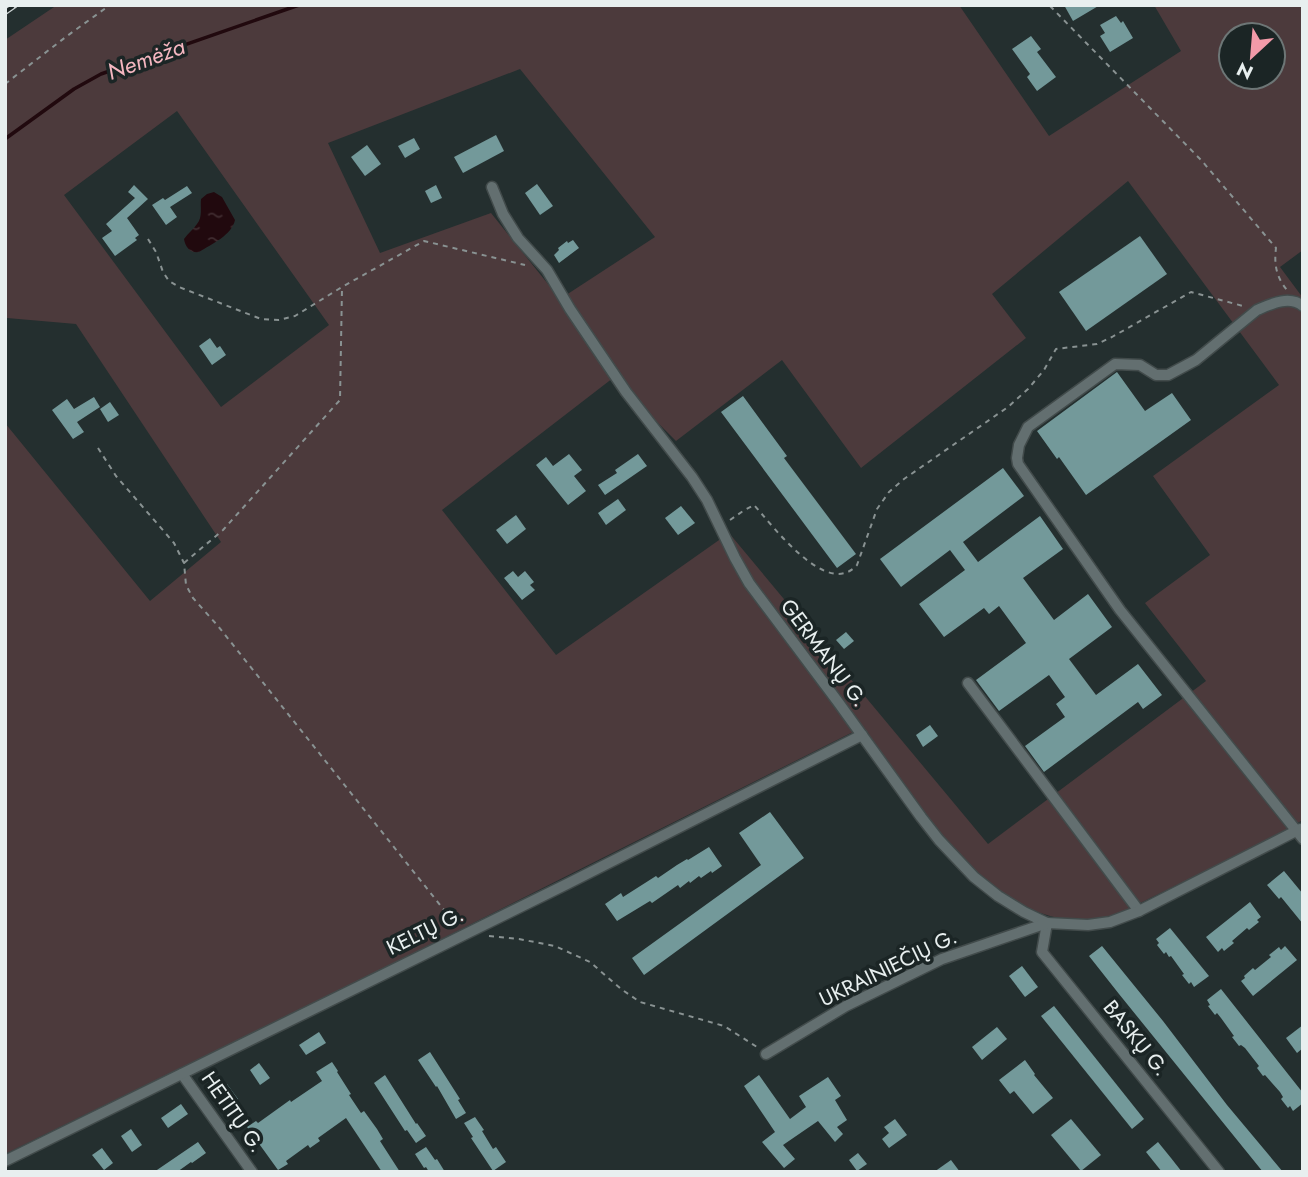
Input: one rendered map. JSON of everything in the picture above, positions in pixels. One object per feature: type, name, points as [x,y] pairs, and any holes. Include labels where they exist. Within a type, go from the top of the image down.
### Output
[{"type":"street","name":"GERMANŲ G.","points":[[492,187],[503,214],[518,237],[547,270],[611,370],[708,500],[749,583],[921,817],[974,877],[998,896],[1047,923]]},
{"type":"street","points":[[1300,303],[1279,302],[1256,310],[1196,360],[1168,376],[1156,375],[1140,365],[1115,364],[1028,428],[1019,445],[1017,458],[1018,464],[1119,610],[1301,833]]},
{"type":"street","points":[[968,683],[1139,911]]},
{"type":"street","name":"KELTŲ G.","points":[[5,1161],[567,884],[862,735]]},
{"type":"street","name":"UKRAINIEČIŲ G.","points":[[766,1054],[846,1006],[942,958],[1047,923],[1088,925],[1110,922],[1139,911],[1301,833]]},
{"type":"street","name":"BASKŲ G.","points":[[1047,923],[1042,952],[1219,1172]]},
{"type":"street","name":"HETITŲ G.","points":[[182,1074],[252,1172]]},
{"type":"path","points":[[5,84],[110,5]]},
{"type":"path","points":[[1050,6],[1202,161],[1276,248],[1274,264],[1282,284],[1300,303]]},
{"type":"path","points":[[148,239],[169,281],[179,288],[261,319],[295,317],[424,241],[547,270]]},
{"type":"path","points":[[184,563],[223,530],[341,400],[342,287]]},
{"type":"path","points":[[721,527],[754,505],[814,566],[826,572],[852,571],[857,565],[877,509],[890,492],[1028,389],[1044,370],[1056,349],[1097,344],[1191,292],[1256,310]]},
{"type":"path","points":[[98,449],[116,475],[174,543],[184,563],[186,585],[193,598],[463,934]]},
{"type":"path","points":[[486,936],[555,946],[590,962],[640,1002],[724,1026],[766,1054]]},
{"type":"shaded area","points":[[57,5],[959,5],[1049,136],[1181,51],[1154,5],[1303,5],[1303,250],[1280,267],[1303,298],[1303,820],[1118,914],[1084,920],[1059,918],[1021,905],[994,887],[969,865],[924,812],[867,732],[851,733],[346,987],[5,1154],[5,423],[150,601],[221,542],[76,324],[5,319],[5,40]],"holes":[[[520,69],[655,237],[560,299],[491,213],[380,253],[328,143]],[[177,111],[329,325],[221,407],[64,195]],[[1128,181],[1279,385],[1153,476],[1210,555],[1145,603],[1206,681],[988,844],[729,533],[556,655],[442,510],[613,378],[676,441],[782,360],[861,468],[1026,338],[992,294]]]},
{"type":"water","points":[[214,192],[222,197],[235,220],[221,239],[199,252],[193,252],[184,239],[199,221],[201,199]]},
{"type":"building","points":[[1064,5],[1100,5],[1073,21]]},
{"type":"building","points":[[1116,16],[1121,23],[1123,21],[1133,38],[1110,52],[1100,36],[1105,33],[1100,25]]},
{"type":"building","points":[[1031,36],[1041,49],[1037,52],[1056,77],[1037,91],[1027,77],[1030,74],[1012,49]]},
{"type":"building","points":[[496,135],[504,151],[463,173],[454,157]]},
{"type":"building","points":[[414,138],[420,149],[405,158],[398,146]]},
{"type":"building","points":[[367,145],[381,164],[365,176],[351,157]]},
{"type":"building","points":[[537,184],[553,206],[540,215],[525,193]]},
{"type":"building","points":[[134,185],[148,199],[127,218],[139,235],[135,238],[137,240],[115,256],[102,238],[112,231],[106,224],[135,198],[128,192]]},
{"type":"building","points":[[436,185],[442,198],[431,203],[425,191]]},
{"type":"building","points":[[187,186],[192,193],[170,207],[177,217],[166,225],[152,205]]},
{"type":"building","points":[[1140,236],[1167,274],[1086,331],[1059,292]]},
{"type":"building","points":[[573,240],[579,248],[559,263],[554,255],[558,248]]},
{"type":"building","points":[[210,338],[226,355],[212,365],[199,346]]},
{"type":"building","points":[[1117,372],[1145,411],[1172,393],[1191,420],[1086,495],[1037,431]]},
{"type":"building","points":[[743,396],[787,456],[784,458],[856,554],[837,568],[721,412]]},
{"type":"building","points":[[94,397],[100,407],[77,422],[84,432],[73,439],[52,410],[67,399],[74,409]]},
{"type":"building","points":[[110,402],[119,415],[108,422],[100,409]]},
{"type":"building","points":[[569,454],[582,470],[574,476],[586,491],[568,505],[536,465],[546,457],[553,466]]},
{"type":"building","points":[[638,454],[647,466],[605,495],[598,485],[617,473],[615,470]]},
{"type":"building","points":[[1003,468],[1024,496],[963,542],[978,562],[1040,516],[1063,549],[1023,578],[1054,620],[1088,594],[1112,627],[1069,659],[1096,695],[1138,664],[1162,695],[1143,709],[1138,702],[1044,772],[1025,746],[1065,717],[1056,704],[1065,697],[1049,675],[999,711],[976,680],[1026,643],[999,606],[989,614],[984,608],[944,637],[919,604],[965,570],[950,550],[901,587],[880,559]]},
{"type":"building","points":[[618,499],[626,510],[606,525],[598,513]]},
{"type":"building","points":[[681,506],[695,523],[678,535],[665,518]]},
{"type":"building","points":[[516,515],[526,529],[507,544],[496,530]]},
{"type":"building","points":[[513,571],[518,577],[525,571],[534,582],[530,585],[535,590],[522,600],[504,578]]},
{"type":"building","points":[[846,632],[854,641],[844,649],[836,640]]},
{"type":"building","points":[[930,725],[938,736],[923,747],[916,735]]},
{"type":"building","points":[[770,812],[804,858],[644,975],[632,958],[761,865],[739,833]]},
{"type":"building","points":[[709,847],[722,866],[712,873],[711,871],[701,878],[699,876],[680,888],[678,885],[652,903],[650,901],[617,921],[605,904],[621,893],[623,897],[656,876],[658,878]]},
{"type":"building","points":[[1284,871],[1303,894],[1303,924],[1281,897],[1279,899],[1267,885]]},
{"type":"building","points":[[1250,902],[1261,917],[1257,920],[1259,922],[1249,930],[1247,928],[1224,951],[1222,948],[1218,952],[1206,937]]},
{"type":"building","points":[[1170,928],[1209,976],[1194,987],[1182,975],[1184,974],[1171,956],[1166,952],[1164,954],[1157,945],[1159,943],[1156,939]]},
{"type":"building","points":[[1102,946],[1283,1172],[1263,1172],[1119,994],[1089,956]]},
{"type":"building","points":[[1285,946],[1297,960],[1253,996],[1241,981],[1244,976],[1271,957],[1269,955],[1279,947],[1281,950]]},
{"type":"building","points":[[1022,966],[1038,987],[1025,997],[1009,976]]},
{"type":"building","points":[[1221,989],[1303,1093],[1303,1103],[1293,1111],[1281,1099],[1283,1097],[1280,1092],[1263,1076],[1245,1048],[1239,1046],[1232,1037],[1234,1036],[1217,1013],[1215,1015],[1208,1006],[1210,1005],[1207,1000]]},
{"type":"building","points":[[1054,1006],[1144,1119],[1132,1129],[1041,1016]]},
{"type":"building","points":[[1303,1025],[1303,1048],[1297,1053],[1286,1038]]},
{"type":"building","points":[[997,1027],[1007,1039],[982,1060],[972,1047]]},
{"type":"building","points":[[319,1032],[326,1043],[306,1055],[299,1045]]},
{"type":"building","points":[[430,1052],[466,1113],[456,1119],[418,1060]]},
{"type":"building","points":[[1025,1060],[1053,1098],[1033,1114],[1014,1091],[1010,1094],[999,1080]]},
{"type":"building","points":[[332,1062],[361,1113],[364,1111],[377,1129],[383,1139],[380,1141],[400,1172],[382,1172],[346,1118],[318,1138],[320,1141],[310,1148],[308,1145],[278,1170],[247,1127],[256,1121],[258,1123],[322,1081],[316,1072]]},
{"type":"building","points":[[259,1063],[270,1078],[260,1085],[250,1070]]},
{"type":"building","points":[[385,1075],[426,1136],[416,1143],[407,1130],[405,1131],[374,1083]]},
{"type":"building","points":[[759,1075],[790,1119],[806,1107],[799,1096],[828,1077],[841,1096],[835,1100],[847,1120],[837,1127],[843,1134],[835,1142],[818,1121],[783,1145],[795,1159],[784,1168],[762,1142],[775,1132],[744,1086]]},
{"type":"building","points":[[227,1084],[238,1099],[228,1106],[217,1092]]},
{"type":"building","points":[[181,1104],[188,1114],[168,1128],[161,1118]]},
{"type":"building","points":[[475,1117],[493,1149],[496,1147],[506,1162],[493,1171],[464,1123]]},
{"type":"building","points":[[895,1119],[907,1135],[889,1148],[882,1139],[889,1133],[884,1127]]},
{"type":"building","points":[[1071,1119],[1101,1155],[1081,1171],[1051,1135]]},
{"type":"building","points":[[131,1129],[142,1145],[132,1152],[121,1136]]},
{"type":"building","points":[[198,1142],[206,1153],[192,1163],[177,1172],[154,1172]]},
{"type":"building","points":[[1158,1142],[1182,1172],[1162,1172],[1146,1152]]},
{"type":"building","points":[[426,1147],[445,1172],[429,1172],[424,1168],[415,1154]]},
{"type":"building","points":[[102,1148],[113,1163],[104,1170],[92,1155]]},
{"type":"building","points":[[858,1153],[867,1164],[857,1171],[849,1160]]},
{"type":"building","points":[[951,1160],[960,1172],[934,1172]]},
{"type":"waterway","name":"Nemėža","points":[[5,139],[74,89],[101,74],[299,5]]},
{"type":"railway","points":[[5,12],[15,5]]}]
